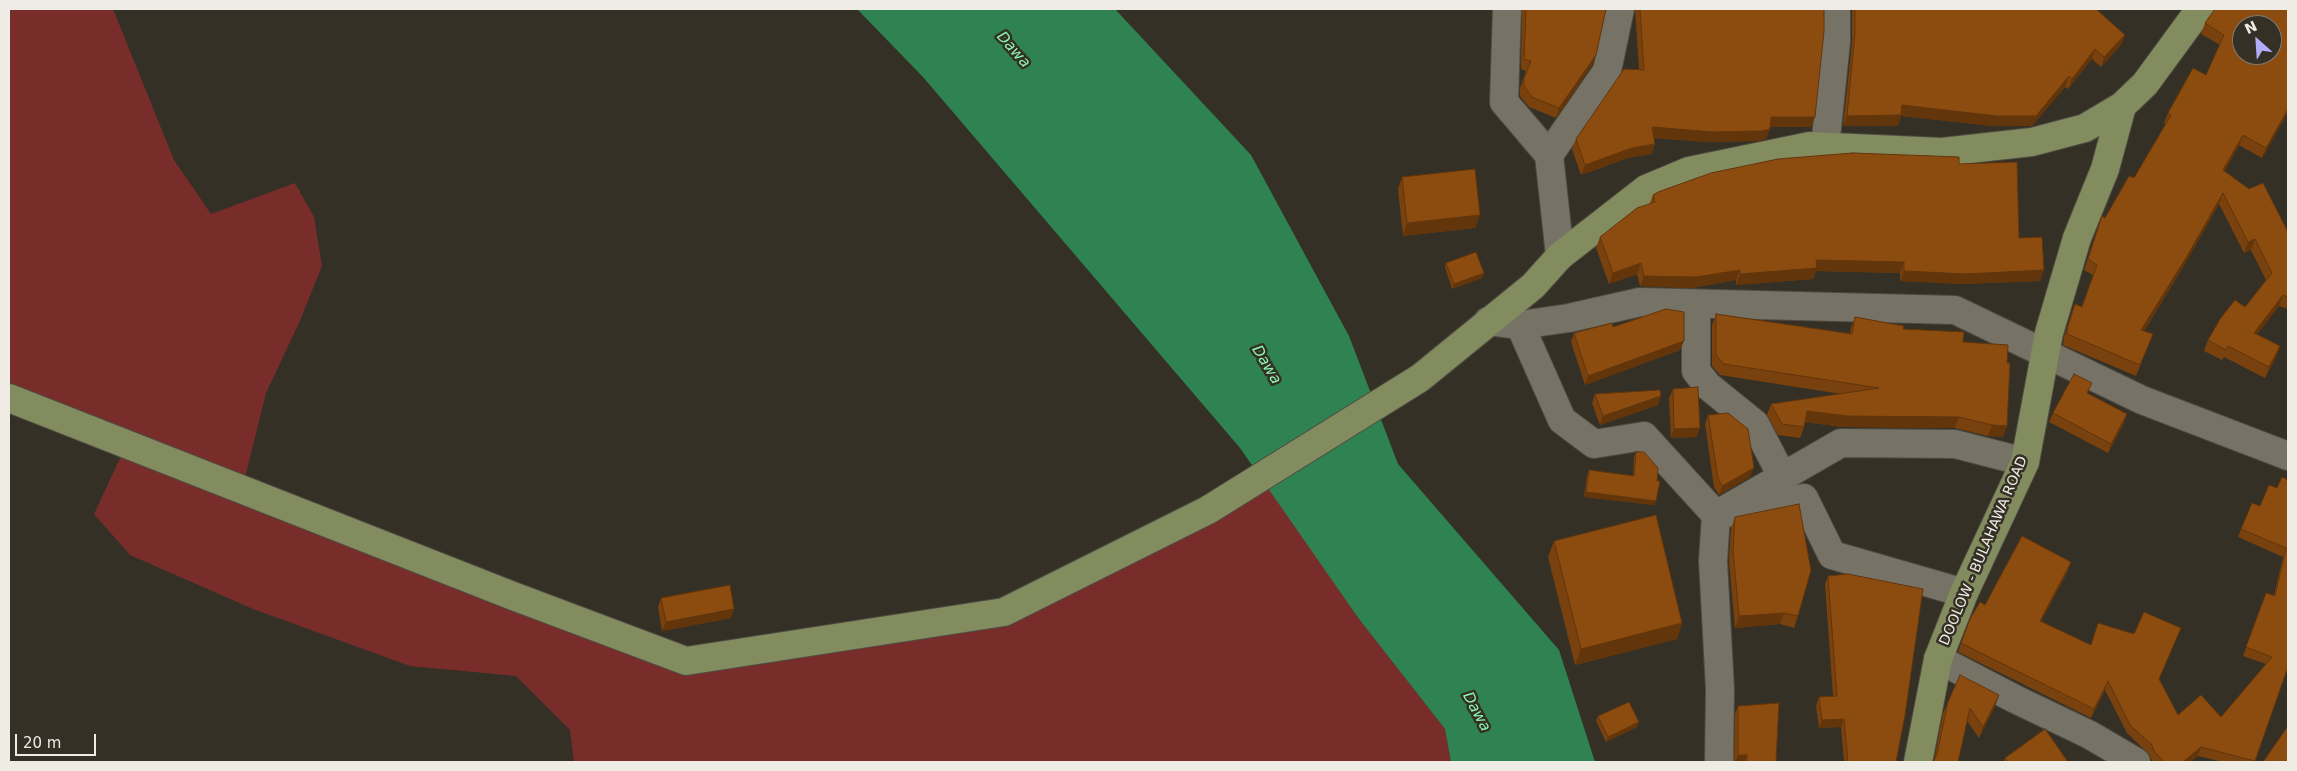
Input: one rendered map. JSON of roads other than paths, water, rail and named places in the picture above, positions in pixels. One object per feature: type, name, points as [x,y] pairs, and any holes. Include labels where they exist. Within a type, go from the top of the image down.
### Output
[{"type":"main road","points":[[9,398],[513,596],[686,661],[1004,612],[1208,510],[1420,378],[1488,321],[1534,286],[1560,256],[1646,189],[1688,171],[1810,146],[1942,152],[2032,142],[2085,128],[2122,106],[2145,84],[2200,9]]},
{"type":"main road","name":"DOOLOW - BULAHAWA ROAD","points":[[1918,762],[1938,659],[1964,593],[2025,462],[2045,352],[2077,238],[2105,169],[2122,106]]},
{"type":"street","points":[[1507,9],[1504,102],[1549,155],[1560,256]]},
{"type":"street","points":[[1549,155],[1607,72],[1620,9]]},
{"type":"street","points":[[1825,148],[1836,42],[1836,9]]},
{"type":"street","points":[[1488,321],[1520,325],[1569,318],[1640,302],[1955,310],[2142,400],[2288,456]]},
{"type":"street","points":[[1696,304],[1696,371],[1708,386],[1755,424],[1782,476]]},
{"type":"street","points":[[1520,325],[1562,420],[1594,444],[1644,436],[1716,515],[1713,561],[1720,688],[1719,762]]},
{"type":"street","points":[[1716,515],[1841,443],[1955,444],[2025,462]]},
{"type":"street","points":[[1716,515],[1804,498],[1832,555],[1964,593]]},
{"type":"street","points":[[1938,659],[2014,699],[2090,735],[2136,762]]},
{"type":"water","name":"Dawa","points":[[857,9],[1115,9],[1251,155],[1349,336],[1398,464],[1559,650],[1595,762],[1451,762],[1445,729],[1359,619],[1240,448],[923,77]]}]
